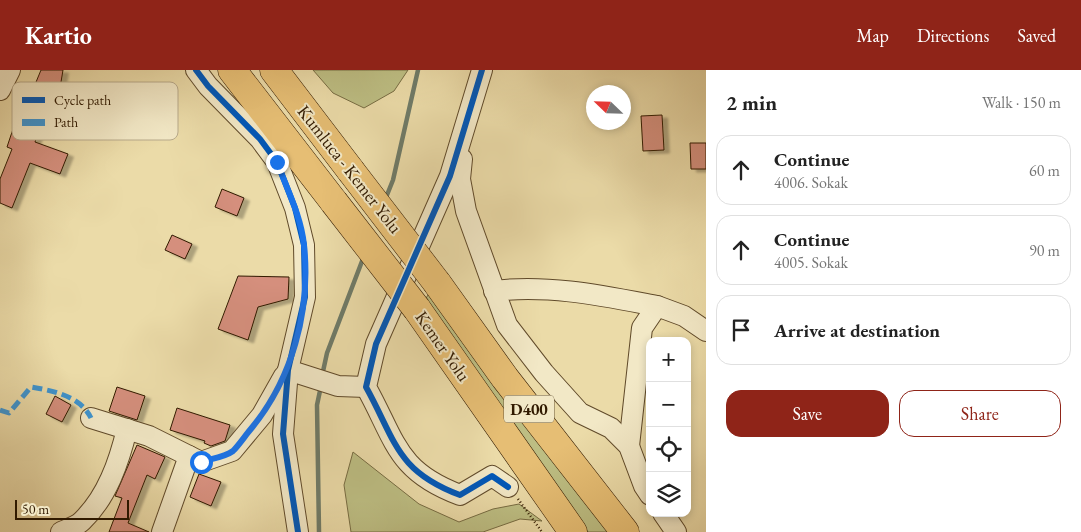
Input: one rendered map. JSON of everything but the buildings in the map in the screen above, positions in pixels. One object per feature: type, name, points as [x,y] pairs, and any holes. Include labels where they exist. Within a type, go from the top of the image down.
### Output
[{"type":"highway","name":"Kemer Yolu","points":[[232,70],[268,132],[334,202],[417,309],[573,532]]},
{"type":"highway","name":"Kumluca - Kemer Yolu","points":[[274,70],[437,283],[505,378],[625,532]]},
{"type":"street","points":[[0,90],[10,70]]},
{"type":"street","points":[[196,70],[208,86],[268,132],[277,162],[295,208],[304,245],[305,297],[295,372],[283,434],[298,532]]},
{"type":"street","points":[[482,70],[450,176],[376,344],[366,387],[382,415],[395,447],[414,471],[436,486],[460,495],[492,476],[508,487]]},
{"type":"street","points":[[463,137],[460,179],[466,211],[507,325],[544,373],[580,414],[611,428],[629,446],[646,489]]},
{"type":"street","points":[[494,291],[518,288],[557,290],[610,297],[657,306],[684,316],[706,331]]},
{"type":"street","points":[[629,446],[642,328],[657,306]]},
{"type":"street","points":[[295,372],[338,386],[366,387]]},
{"type":"street","points":[[91,418],[148,436],[201,462],[232,451],[295,372]]},
{"type":"street","points":[[61,532],[81,523],[103,494],[122,454],[128,430]]},
{"type":"street","points":[[162,532],[189,456]]},
{"type":"street","points":[[665,517],[676,532]]},
{"type":"path","points":[[508,487],[542,532]]},
{"type":"green space","points":[[313,70],[408,70],[394,91],[364,108],[333,93]]},
{"type":"green space","points":[[430,292],[612,532],[588,532],[422,304]]},
{"type":"green space","points":[[353,452],[419,504],[459,522],[493,509],[519,504],[542,521],[520,519],[483,532],[351,532],[344,485]]},
{"type":"waterway","points":[[385,200],[393,180],[418,70]]},
{"type":"waterway","points":[[322,376],[327,353],[364,256]]},
{"type":"waterway","points":[[319,532],[317,405],[321,386]]},
{"type":"marked path","points":[[0,410],[9,413],[31,387],[49,390],[66,396],[80,404],[91,418]]},
{"type":"cycle path","points":[[196,70],[208,86],[260,139],[277,162],[295,208],[304,245],[305,297],[288,370],[283,434],[298,532]]},
{"type":"cycle path","points":[[482,70],[450,176],[376,344],[366,387],[400,452],[410,465],[423,476],[439,486],[460,495],[492,476],[508,487]]},
{"type":"route","points":[[201,462],[232,451],[262,415],[288,370],[296,341],[305,297],[304,245],[295,208],[277,162]]}]
